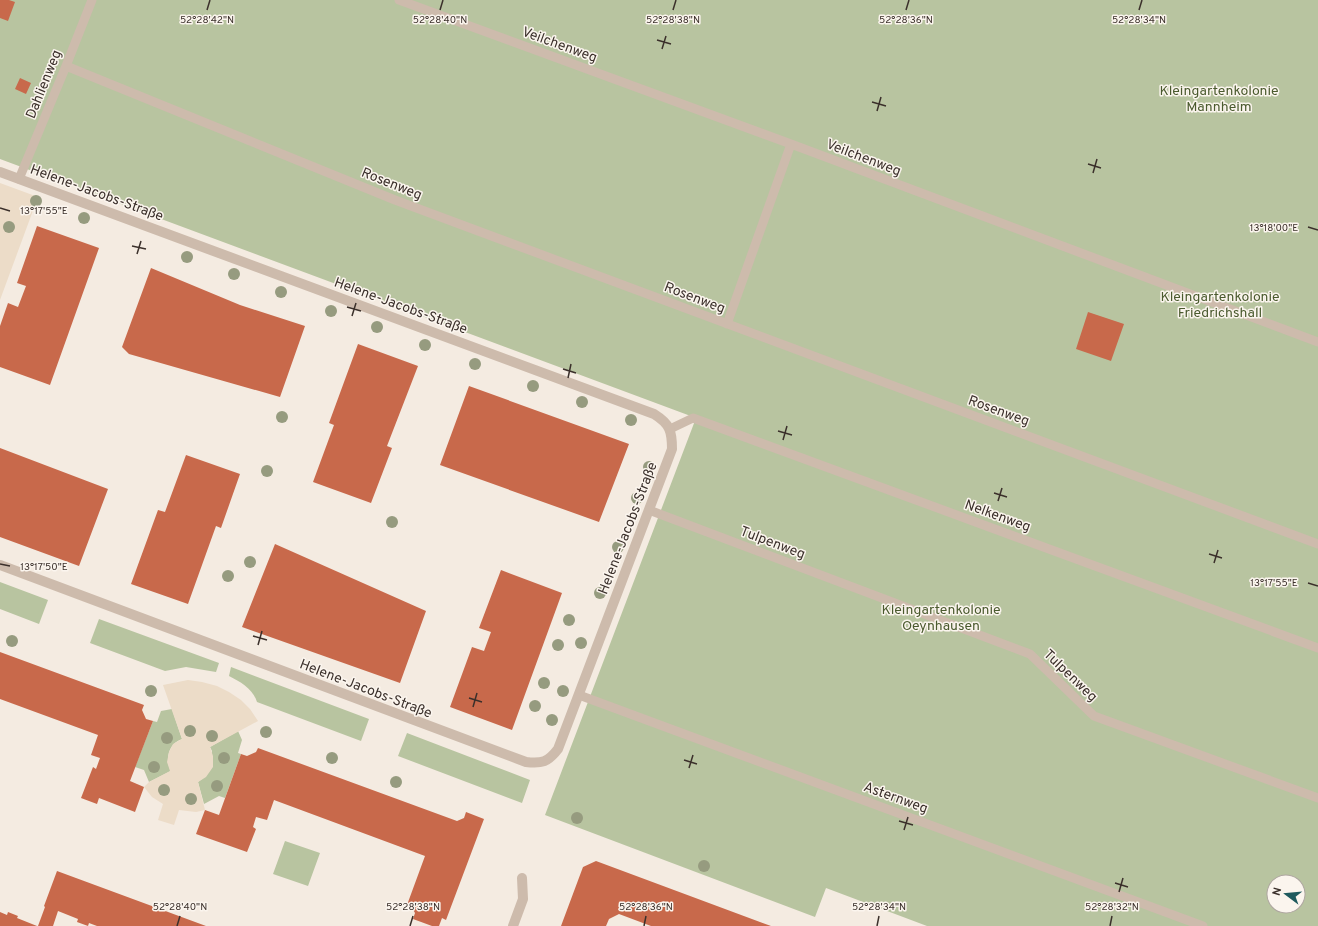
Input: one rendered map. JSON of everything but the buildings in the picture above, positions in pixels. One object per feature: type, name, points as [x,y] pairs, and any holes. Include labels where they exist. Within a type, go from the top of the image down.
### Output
[{"type":"street","name":"Helene-Jacobs-Straße","points":[[0,172],[654,414],[663,420],[670,430],[672,449],[558,749],[545,761],[536,763],[526,762],[0,566]]},
{"type":"street","points":[[513,926],[523,898],[522,878]]},
{"type":"lane","name":"Dahlienweg","points":[[19,179],[92,0]]},
{"type":"lane","name":"Veilchenweg","points":[[399,0],[791,144],[1318,342]]},
{"type":"lane","name":"Rosenweg","points":[[66,66],[395,200],[1318,544]]},
{"type":"lane","points":[[727,324],[791,144]]},
{"type":"lane","name":"Nelkenweg","points":[[670,430],[694,418],[1318,648]]},
{"type":"lane","name":"Tulpenweg","points":[[649,510],[1030,654],[1094,716],[1318,798]]},
{"type":"lane","name":"Asternweg","points":[[579,695],[1203,926]]},
{"type":"green space","points":[[0,0],[1318,0],[1318,926],[927,926],[826,888],[815,917],[545,815],[696,418],[0,159]]},
{"type":"green space","points":[[0,582],[48,600],[39,624],[0,609]]},
{"type":"green space","points":[[99,619],[219,663],[216,672],[186,667],[165,671],[90,643]]},
{"type":"green space","points":[[231,667],[369,719],[361,741],[257,702],[250,690],[242,683],[229,676]]},
{"type":"green space","points":[[172,709],[182,739],[174,744],[169,752],[168,762],[171,771],[149,782],[144,770],[135,767],[153,721],[157,722],[161,711]]},
{"type":"green space","points":[[238,731],[242,740],[238,753],[241,754],[225,798],[219,796],[204,804],[198,782],[206,776],[212,751],[210,747]]},
{"type":"green space","points":[[407,733],[530,780],[522,803],[398,756]]},
{"type":"green space","points":[[285,841],[320,853],[308,886],[273,874]]},
{"type":"shaded area","points":[[0,183],[38,197],[0,300]]},
{"type":"shaded area","points":[[188,680],[217,686],[229,692],[241,700],[250,709],[258,721],[210,747],[213,756],[213,767],[206,777],[198,782],[205,810],[196,812],[179,810],[174,825],[158,820],[163,804],[152,797],[144,787],[149,782],[170,771],[167,762],[169,752],[173,744],[182,739],[163,685]]},
{"type":"park label","name":"Kleingartenkolonie Mannheim","points":[[1219,98]]},
{"type":"park label","name":"Kleingartenkolonie Friedrichshall","points":[[1220,304]]},
{"type":"park label","name":"Kleingartenkolonie Oeynhausen","points":[[941,618]]}]
